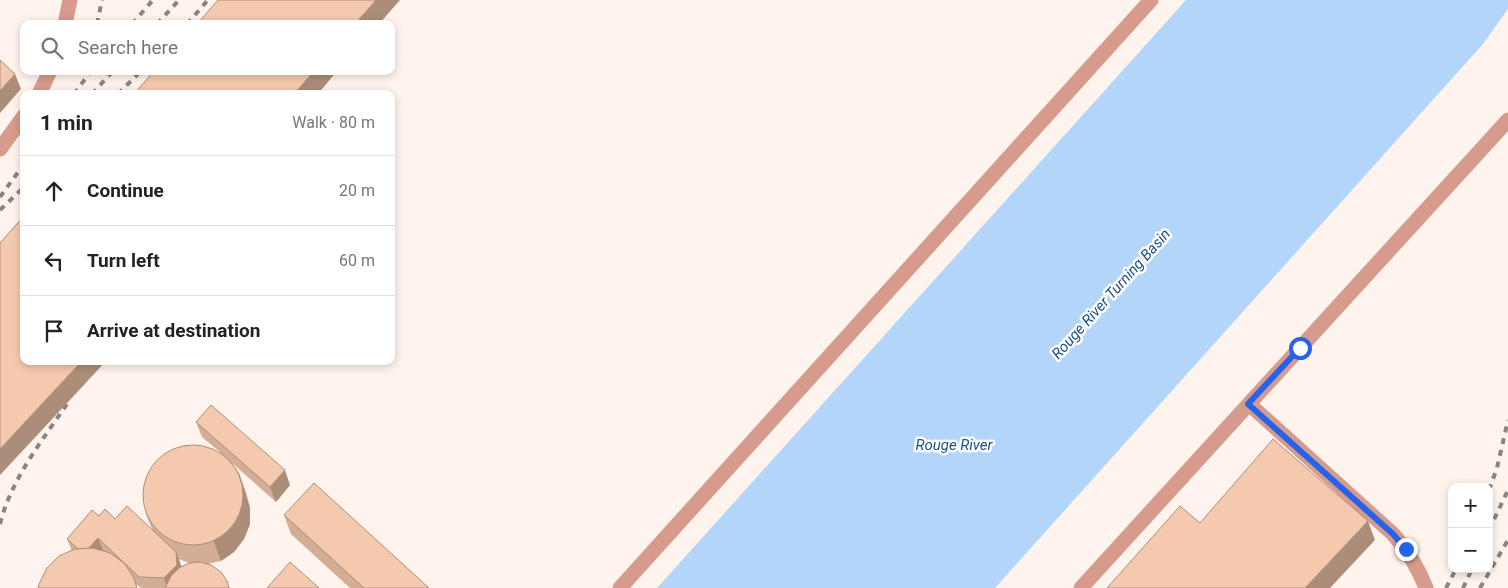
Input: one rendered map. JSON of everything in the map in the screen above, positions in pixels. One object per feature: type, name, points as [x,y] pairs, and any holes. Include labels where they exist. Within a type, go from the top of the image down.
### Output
[{"type":"lane","points":[[66,20],[70,0]]},
{"type":"lane","points":[[620,588],[1151,0]]},
{"type":"lane","points":[[41,90],[48,75]]},
{"type":"lane","points":[[1081,588],[1508,120]]},
{"type":"lane","points":[[0,149],[20,122]]},
{"type":"lane","points":[[1248,404],[1393,534],[1410,553],[1426,588]]},
{"type":"water","name":"Rouge River","points":[[1186,0],[1508,0],[1508,9],[1483,44],[995,588],[657,588]]},
{"type":"building","points":[[218,0],[376,0],[358,20],[200,20]]},
{"type":"building","points":[[0,60],[15,74],[0,91]]},
{"type":"building","points":[[151,75],[311,75],[297,90],[137,90]]},
{"type":"building","points":[[20,220],[20,365],[78,365],[0,449],[0,243]]},
{"type":"building","points":[[211,405],[285,470],[270,487],[196,422]]},
{"type":"building","points":[[1273,439],[1368,521],[1305,588],[1107,588],[1180,506],[1200,523]]},
{"type":"building","points":[[193,445],[212,448],[229,459],[240,476],[243,495],[240,514],[229,531],[212,542],[193,545],[174,542],[157,531],[146,514],[143,495],[146,476],[157,459],[174,448]]},
{"type":"building","points":[[314,483],[429,588],[364,588],[284,515]]},
{"type":"building","points":[[127,506],[176,552],[177,565],[164,578],[139,577],[98,538],[88,549],[78,549],[67,539],[92,510],[99,516],[105,509],[115,519]]},
{"type":"building","points":[[93,548],[110,553],[124,563],[134,578],[137,588],[38,588],[47,568],[59,556],[75,549]]},
{"type":"building","points":[[200,562],[211,565],[221,572],[229,588],[166,588],[171,576],[179,568],[189,563]]},
{"type":"building","points":[[290,562],[319,588],[267,588]]},
{"type":"railway","points":[[98,20],[102,0]]},
{"type":"railway","points":[[136,20],[153,0]]},
{"type":"railway","points":[[161,20],[179,0]]},
{"type":"railway","points":[[190,20],[208,0]]},
{"type":"railway","points":[[77,90],[88,75]]},
{"type":"railway","points":[[96,90],[109,75]]},
{"type":"railway","points":[[122,90],[137,75]]},
{"type":"railway","points":[[0,197],[20,170]]},
{"type":"railway","points":[[0,210],[20,191]]},
{"type":"railway","points":[[0,524],[5,507],[20,475],[69,401]]},
{"type":"railway","points":[[1492,483],[1508,420]]},
{"type":"railway","points":[[1490,528],[1508,490]]},
{"type":"railway","points":[[1480,588],[1508,540]]},
{"type":"railway","points":[[1446,588],[1454,573]]},
{"type":"railway","points":[[1463,588],[1470,573]]},
{"type":"route","points":[[1300,348],[1248,404],[1393,534],[1406,549]]},
{"type":"water label","name":"Rouge River Turning Basin","points":[[1111,294]]}]
